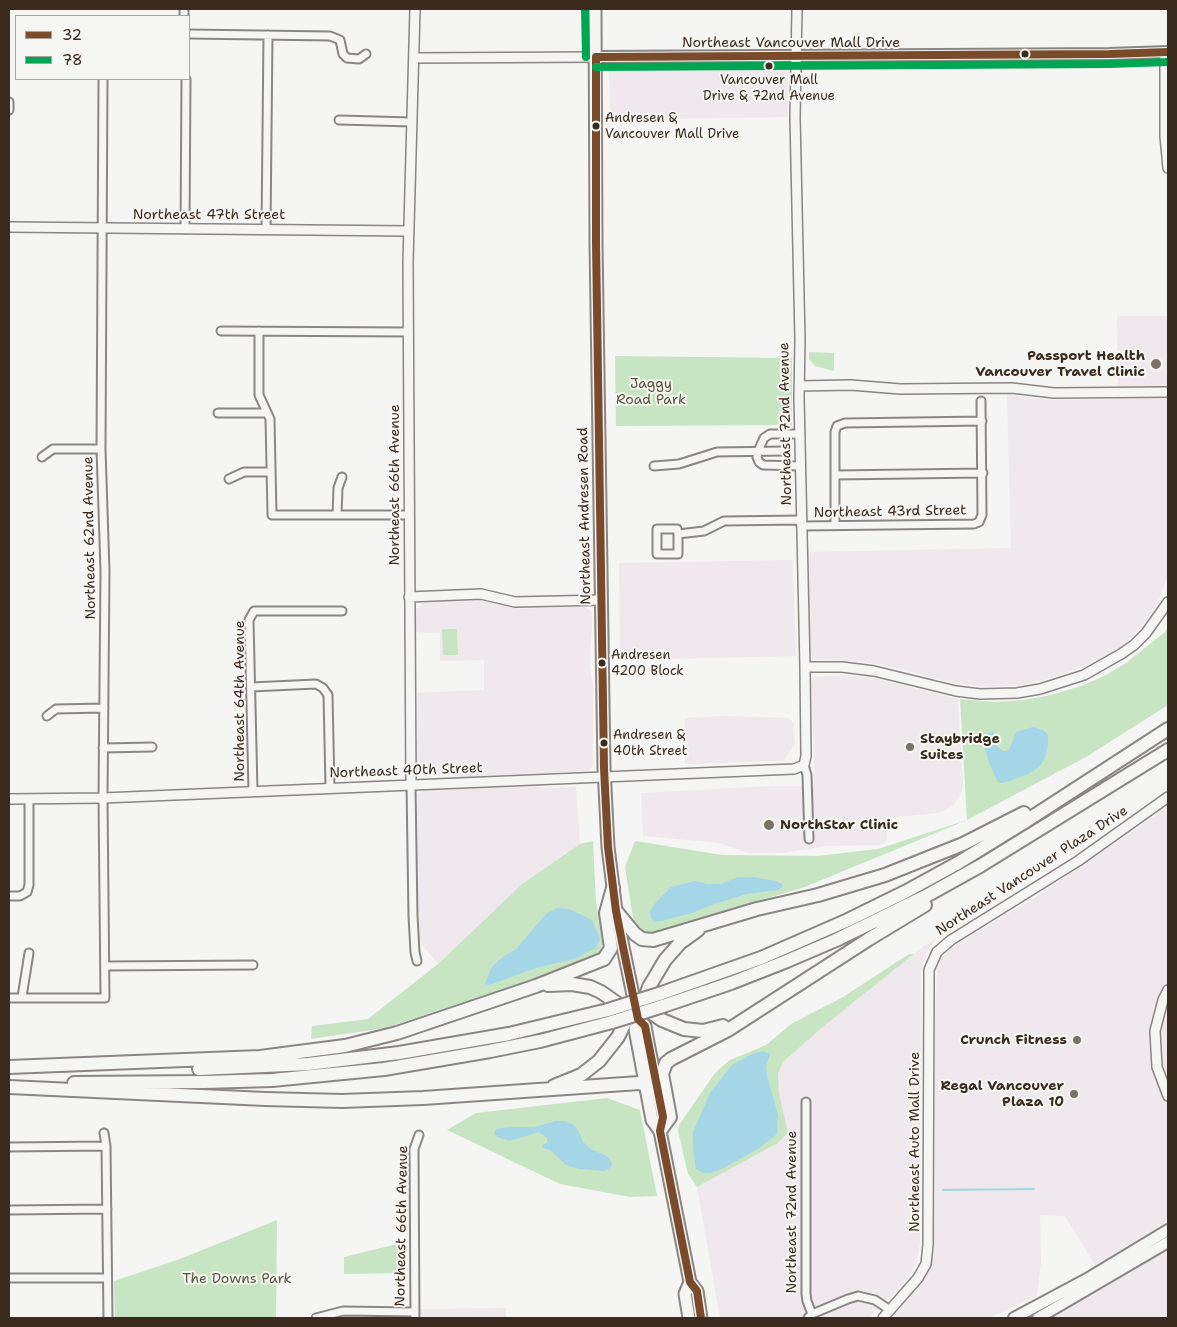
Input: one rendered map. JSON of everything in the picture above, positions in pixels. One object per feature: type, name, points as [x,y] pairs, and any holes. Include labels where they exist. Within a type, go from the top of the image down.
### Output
[{"type":"highway","points":[[661,1000],[818,934],[958,863],[1168,729]]},
{"type":"highway","points":[[9,1083],[272,1080],[343,1074],[402,1066],[540,1041],[661,1000],[752,975],[836,940],[934,892],[980,866],[1168,750]]},
{"type":"highway","points":[[616,911],[635,934],[648,940],[757,908],[855,885],[909,866],[987,833],[1068,788],[1089,780]]},
{"type":"highway","points":[[660,1131],[670,1117],[662,1074],[666,1063],[728,1030],[960,883],[980,866]]},
{"type":"highway","points":[[9,1068],[244,1058],[311,1051],[379,1038],[597,964],[607,956],[611,948],[606,912],[613,888]]},
{"type":"highway","points":[[538,1090],[569,1081],[590,1068],[613,1045],[665,960],[688,937],[707,924]]},
{"type":"highway","points":[[536,986],[572,984],[590,987],[636,1010],[675,1026],[694,1031],[719,1028],[748,1016]]},
{"type":"highway","points":[[9,1068],[136,1070],[237,1068],[338,1061],[475,1041],[556,1023],[610,1016]]},
{"type":"highway","points":[[9,1087],[314,1101],[423,1098],[639,1083],[646,1085]]},
{"type":"main road","name":"Northeast Andresen Road","points":[[595,9],[596,243],[604,777],[608,847],[616,911],[636,1010],[635,1029],[652,1120],[660,1131]]},
{"type":"main road","name":"Northeast Vancouver Mall Drive","points":[[596,57],[1166,52]]},
{"type":"main road","name":"Northeast Andresen Road","points":[[636,1010],[645,1026],[663,1117],[660,1131],[690,1282],[697,1291],[700,1318]]},
{"type":"main road","points":[[1014,1318],[1087,1279],[1168,1230]]},
{"type":"main road","points":[[1038,1318],[1168,1242]]},
{"type":"main road","points":[[1034,1318],[1035,1314],[1083,1286],[1087,1279]]},
{"type":"main road","name":"Northeast Andresen Road","points":[[689,1318],[685,1294],[690,1282]]},
{"type":"street","name":"Northeast 66th Avenue","points":[[415,9],[408,332],[411,785],[414,952],[417,961]]},
{"type":"street","name":"Northeast 72nd Avenue","points":[[797,9],[795,118],[805,667],[806,756],[804,765],[807,775],[809,839]]},
{"type":"street","points":[[190,34],[334,36],[340,40],[343,54],[347,58],[359,59],[366,54]]},
{"type":"street","points":[[266,229],[268,35]]},
{"type":"street","points":[[1166,52],[1165,136],[1168,168]]},
{"type":"street","name":"Northeast Vancouver Mall Drive","points":[[414,58],[596,57]]},
{"type":"street","name":"Northeast 62nd Avenue","points":[[22,998],[105,998],[103,748],[105,571],[101,449],[103,80]]},
{"type":"street","points":[[185,229],[186,80]]},
{"type":"street","points":[[9,102],[9,110]]},
{"type":"street","points":[[339,120],[412,122]]},
{"type":"street","name":"Northeast 47th Street","points":[[9,227],[409,230]]},
{"type":"street","points":[[221,330],[408,332]]},
{"type":"street","points":[[259,331],[259,395],[270,419],[272,515],[409,515]]},
{"type":"street","points":[[799,386],[851,385],[900,389],[1012,388],[1054,393],[1168,392]]},
{"type":"street","points":[[835,475],[983,473],[981,401]]},
{"type":"street","points":[[218,413],[267,413]]},
{"type":"street","points":[[836,525],[835,432],[837,426],[845,423],[982,422]]},
{"type":"street","points":[[800,434],[770,434],[764,438],[758,451],[759,462],[763,465],[800,466]]},
{"type":"street","points":[[42,457],[53,449],[101,449]]},
{"type":"street","points":[[654,466],[680,464],[717,452],[784,451]]},
{"type":"street","points":[[229,478],[244,472],[271,472]]},
{"type":"street","name":"Northeast 43rd Street","points":[[678,534],[704,531],[724,521],[836,525],[974,524],[979,522],[982,515],[983,473]]},
{"type":"street","points":[[338,515],[338,488],[342,477]]},
{"type":"street","points":[[657,529],[678,529],[678,534],[678,554],[657,554],[657,529]]},
{"type":"street","points":[[409,597],[480,594],[515,602],[602,600]]},
{"type":"street","points":[[805,667],[842,667],[874,671],[948,689],[980,694],[1017,693],[1040,689],[1084,675],[1121,654],[1146,633],[1168,602]]},
{"type":"street","name":"Northeast 64th Avenue","points":[[253,791],[250,620],[254,611],[342,611]]},
{"type":"street","points":[[251,687],[316,684],[323,688],[328,695],[330,787]]},
{"type":"street","points":[[47,716],[56,709],[104,708]]},
{"type":"street","points":[[103,748],[152,747]]},
{"type":"street","name":"Northeast 40th Street","points":[[9,799],[103,798],[794,769],[804,765]]},
{"type":"street","name":"Northeast Vancouver Plaza Drive","points":[[936,952],[951,940],[1078,861],[1168,797]]},
{"type":"street","points":[[9,896],[20,896],[27,892],[29,885],[29,800]]},
{"type":"street","name":"Northeast Auto Mall Drive","points":[[883,1318],[918,1278],[926,1264],[928,1246],[929,970],[936,952]]},
{"type":"street","points":[[9,998],[22,998],[29,953]]},
{"type":"street","points":[[105,966],[253,966]]},
{"type":"street","points":[[1168,990],[1163,1000],[1155,1030],[1157,1066],[1168,1096]]},
{"type":"street","name":"Northeast 72nd Avenue","points":[[806,1102],[806,1301],[810,1316]]},
{"type":"street","points":[[104,1133],[106,1146],[108,1318]]},
{"type":"street","name":"Northeast 66th Avenue","points":[[414,1315],[414,1149],[419,1135]]},
{"type":"street","points":[[9,1147],[106,1146]]},
{"type":"street","points":[[9,1210],[107,1210]]},
{"type":"street","points":[[9,1278],[107,1278]]},
{"type":"street","points":[[810,1316],[848,1298],[858,1296],[875,1300],[890,1310]]},
{"type":"street","points":[[316,1318],[343,1311],[414,1315]]},
{"type":"shaded area","points":[[783,65],[788,72],[788,117],[611,120],[609,73],[611,68],[614,67]]},
{"type":"shaded area","points":[[1117,316],[1168,316],[1168,576],[1158,602],[1145,622],[1128,640],[1113,652],[1083,667],[1048,679],[1021,685],[989,687],[935,679],[902,669],[864,662],[814,659],[810,653],[808,552],[1011,548],[1007,395],[1049,400],[1118,399]]},
{"type":"shaded area","points":[[793,560],[796,656],[620,660],[619,563]]},
{"type":"shaded area","points":[[481,600],[520,609],[583,606],[592,612],[590,668],[593,684],[593,764],[590,770],[461,777],[447,774],[422,774],[417,771],[414,749],[417,740],[417,693],[484,690],[484,660],[440,661],[440,633],[415,632],[416,609],[423,603]]},
{"type":"shaded area","points":[[845,675],[869,677],[958,699],[963,786],[960,796],[953,806],[938,813],[885,818],[887,839],[883,844],[878,845],[826,846],[784,853],[748,853],[720,843],[643,836],[641,793],[771,786],[814,786],[812,681],[815,677]]},
{"type":"shaded area","points":[[722,716],[789,718],[794,724],[795,743],[784,761],[685,764],[685,718]]},
{"type":"shaded area","points":[[530,785],[545,788],[576,787],[580,844],[522,884],[438,964],[419,941],[417,794],[424,789]]},
{"type":"shaded area","points":[[1168,807],[1168,1221],[1095,1265],[1065,1216],[1040,1215],[1041,1262],[1037,1296],[989,1318],[893,1318],[924,1278],[931,1261],[934,1245],[937,967],[943,956],[952,947],[1040,894]]},
{"type":"shaded area","points":[[936,939],[927,951],[921,972],[920,1243],[917,1261],[908,1279],[870,1318],[720,1318],[697,1187],[776,1144],[779,1094],[778,1074],[783,1062],[824,1026],[924,946]]},
{"type":"shaded area","points":[[1168,1247],[1168,1318],[1050,1318]]},
{"type":"shaded area","points":[[506,1308],[506,1318],[421,1318],[421,1309]]},
{"type":"green space","points":[[809,352],[834,353],[834,371],[815,366],[809,359]]},
{"type":"green space","name":"Jaggy Road Park","points":[[615,356],[792,358],[792,425],[616,426]]},
{"type":"green space","points":[[1168,627],[1168,705],[1086,757],[967,820],[960,699],[994,702],[1024,700],[1051,695],[1081,686],[1104,676],[1126,663],[1166,631]]},
{"type":"green space","points":[[442,629],[457,629],[458,655],[443,655]]},
{"type":"green space","points":[[967,820],[805,887],[646,934],[634,924],[625,867],[635,841],[722,855],[817,856],[878,849]]},
{"type":"green space","points":[[593,841],[596,902],[604,939],[600,952],[586,962],[385,1028],[311,1039],[312,1026],[368,1019],[438,964],[522,884],[580,844]]},
{"type":"green space","points":[[909,954],[914,954],[824,1026],[783,1062],[778,1074],[779,1094],[788,1133],[776,1144],[697,1187],[688,1174],[678,1131],[679,1125],[715,1073],[730,1060],[766,1045],[791,1024],[843,997]]},
{"type":"green space","points":[[607,1098],[640,1110],[657,1196],[630,1197],[560,1184],[447,1130],[476,1113]]},
{"type":"green space","name":"The Downs Park","points":[[277,1220],[276,1318],[115,1318],[114,1281],[177,1260]]},
{"type":"green space","points":[[405,1242],[405,1273],[344,1274],[344,1257]]},
{"type":"water","points":[[1033,727],[1043,730],[1048,735],[1045,758],[1039,767],[1028,774],[1010,781],[1001,783],[997,781],[989,763],[983,741],[985,734],[993,731],[997,746],[1006,751],[1010,748],[1016,732]]},
{"type":"water","points":[[738,877],[753,877],[776,881],[782,884],[783,887],[778,890],[746,894],[692,913],[661,921],[655,922],[651,918],[650,911],[671,887],[695,881],[721,884]]},
{"type":"water","points":[[557,908],[569,909],[592,920],[600,939],[596,948],[574,959],[536,968],[489,985],[485,984],[491,968],[500,959],[516,949],[546,914]]},
{"type":"water","points":[[763,1051],[770,1054],[766,1066],[778,1114],[777,1134],[761,1147],[724,1168],[710,1173],[703,1173],[696,1169],[693,1132],[710,1093],[732,1065],[752,1054]]},
{"type":"water","points":[[556,1121],[565,1121],[574,1125],[583,1142],[591,1149],[607,1156],[612,1163],[610,1168],[604,1171],[579,1169],[566,1165],[550,1150],[543,1148],[542,1145],[547,1143],[547,1138],[539,1132],[510,1141],[497,1137],[494,1133],[496,1129],[534,1127]]},
{"type":"waterway","points":[[943,1190],[1034,1189]]},
{"type":"transit line","name":"78","points":[[585,9],[586,57]]},
{"type":"transit line","name":"32","points":[[596,57],[1168,52]]},
{"type":"transit line","name":"32","points":[[596,57],[596,243],[604,768],[608,847],[616,911],[623,947],[638,1019],[645,1026],[663,1117],[660,1131],[690,1282],[697,1291],[701,1318]]},
{"type":"transit line","name":"78","points":[[596,67],[1168,62]]},
{"type":"place","name":"Vancouver Mall Drive & 72nd Avenue","points":[[769,66]]},
{"type":"place","name":"Andresen & Vancouver Mall Drive","points":[[596,126]]},
{"type":"place","name":"Passport Health Vancouver Travel Clinic","points":[[1156,364]]},
{"type":"place","name":"Andresen 4200 Block","points":[[602,663]]},
{"type":"place","name":"Andresen & 40th Street","points":[[604,743]]},
{"type":"place","name":"Staybridge Suites","points":[[910,747]]},
{"type":"place","name":"NorthStar Clinic","points":[[769,825]]},
{"type":"place","name":"Crunch Fitness","points":[[1077,1040]]},
{"type":"place","name":"Regal Vancouver Plaza 10","points":[[1074,1094]]}]
